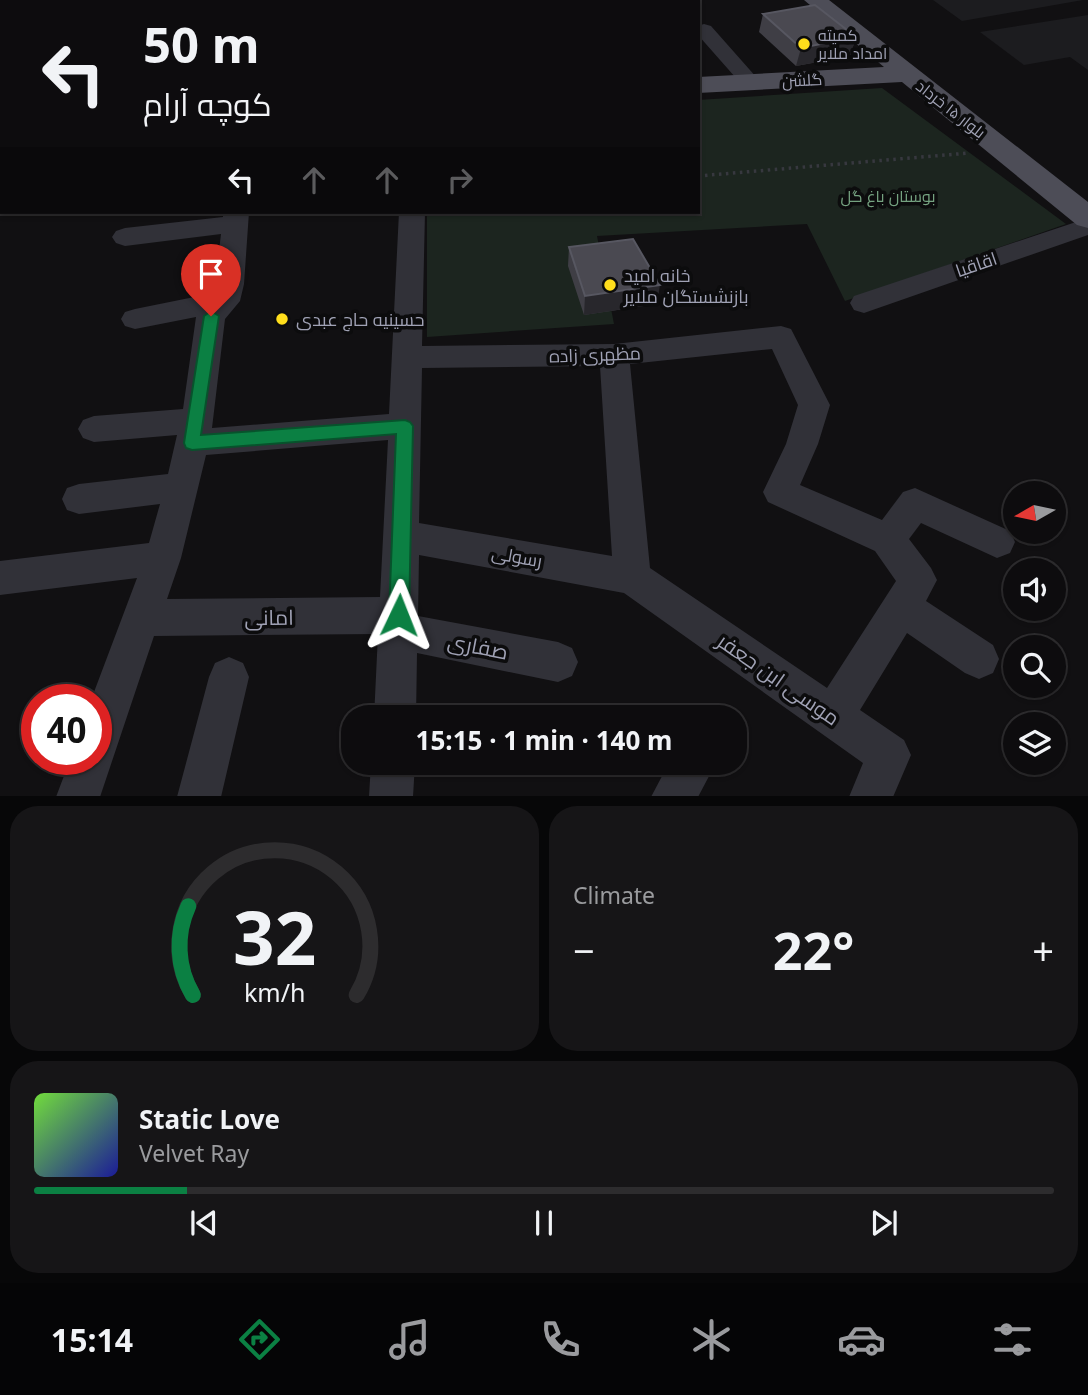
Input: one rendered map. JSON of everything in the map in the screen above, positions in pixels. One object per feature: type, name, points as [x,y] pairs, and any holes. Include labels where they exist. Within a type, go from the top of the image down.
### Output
[{"type":"main road","name":"بلوار ۱۵ خرداد","points":[[816,0],[1088,218]]},
{"type":"main road","name":"بلوار ۱۵ خرداد","points":[[843,0],[1088,190]]},
{"type":"main road","name":"گلشن","points":[[700,85],[906,74]]},
{"type":"street","points":[[704,30],[750,82]]},
{"type":"street","points":[[396,705],[412,214]]},
{"type":"street","points":[[112,698],[163,558],[182,487],[194,432],[211,316],[226,301],[236,218],[125,237]]},
{"type":"street","name":"اقاقیا","points":[[864,303],[1088,226]]},
{"type":"street","points":[[135,319],[226,301]]},
{"type":"street","name":"مظهری زاده","points":[[407,357],[614,355],[781,337],[814,405],[802,444],[780,492],[888,540]]},
{"type":"street","points":[[614,355],[632,577]]},
{"type":"street","points":[[94,429],[194,432],[405,426]]},
{"type":"street","points":[[79,499],[182,487]]},
{"type":"street","points":[[833,716],[918,580],[888,540],[915,503],[997,542]]},
{"type":"street","name":"رسولی","points":[[402,536],[632,577]]},
{"type":"street","points":[[0,578],[163,558]]},
{"type":"street","name":"موسی ابن جعفر","points":[[632,577],[889,755],[871,796]]},
{"type":"street","points":[[901,607],[979,659]]},
{"type":"street","name":"امانی","points":[[140,618],[399,623]]},
{"type":"street","name":"صفاری","points":[[399,623],[558,662]]},
{"type":"street","points":[[199,796],[229,677]]},
{"type":"street","points":[[78,796],[86,775]]},
{"type":"street","points":[[391,796],[392,775]]},
{"type":"street","points":[[673,796],[686,775]]},
{"type":"path","points":[[700,176],[1005,152]]},
{"type":"shaded area","points":[[933,0],[1083,0],[962,21]]},
{"type":"shaded area","points":[[1088,15],[1088,70],[1070,57],[1024,65],[980,32]]},
{"type":"green space","name":"بوستان باغ گل","points":[[882,88],[1066,224],[845,301],[807,224],[597,236],[614,324],[427,337],[427,214],[700,214],[700,100]]},
{"type":"building","points":[[815,5],[856,37],[801,48],[763,14]]},
{"type":"building","points":[[633,239],[660,285],[585,296],[569,247]]},
{"type":"place","name":"کمیته امداد ملایر","points":[[804,44]]},
{"type":"place","name":"خانه امید بازنشستگان ملایر","points":[[610,285]]},
{"type":"place","name":"حسینیه حاج عبدی","points":[[282,319]]},
{"type":"route","points":[[211,316],[192,443],[405,426],[399,615]]}]
